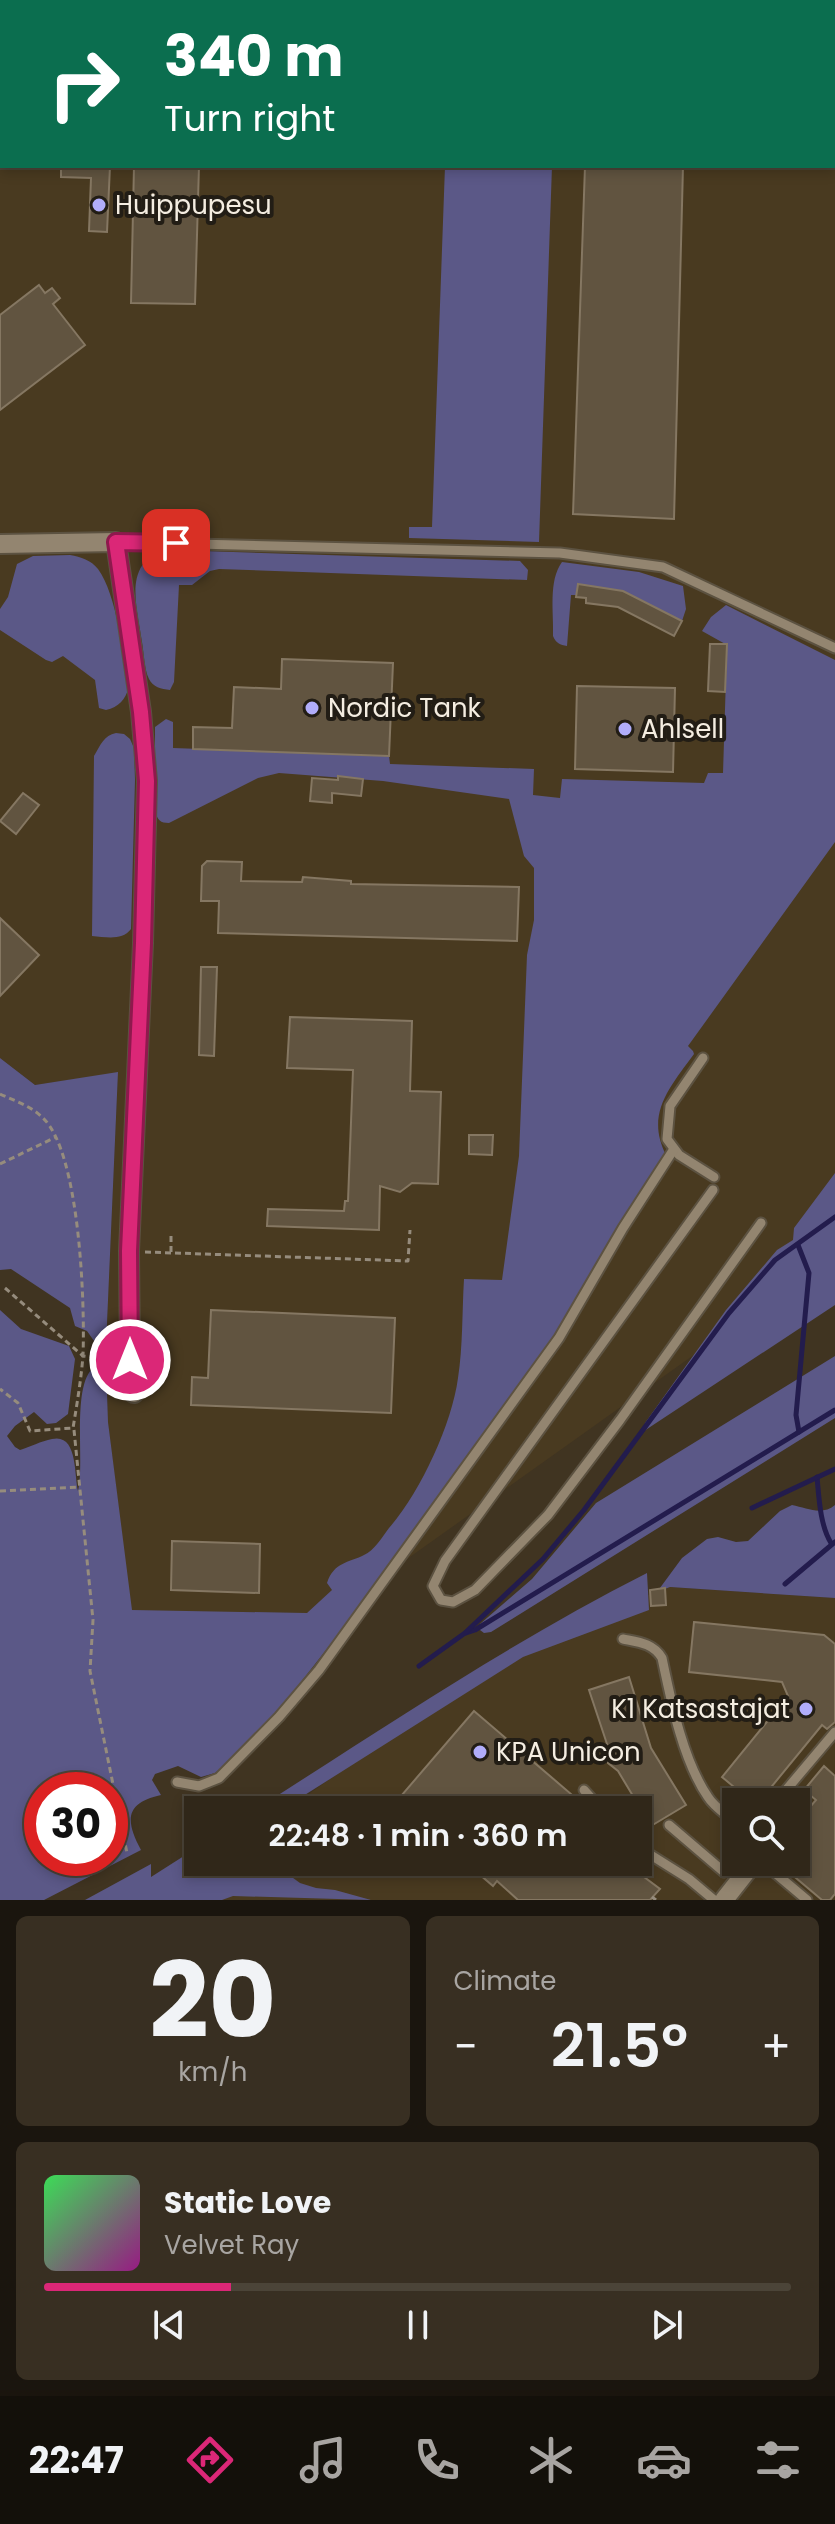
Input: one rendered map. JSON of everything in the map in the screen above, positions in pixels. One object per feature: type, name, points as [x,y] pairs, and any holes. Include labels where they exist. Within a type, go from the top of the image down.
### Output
[{"type":"street","points":[[0,544],[116,542],[141,712],[147,781],[129,1251],[130,1360],[134,1393]]},
{"type":"lane","points":[[116,542],[560,553],[663,567],[835,648]]},
{"type":"lane","points":[[703,1058],[670,1106],[667,1139],[679,1155],[714,1177]]},
{"type":"lane","points":[[177,1782],[199,1786],[219,1778],[279,1717],[319,1670],[559,1338],[623,1228],[674,1149]]},
{"type":"lane","points":[[713,1190],[445,1561],[433,1586],[441,1600],[453,1602],[475,1590],[548,1515],[761,1223]]},
{"type":"lane","points":[[623,1639],[645,1643],[662,1658],[671,1705],[697,1775],[708,1799],[722,1811]]},
{"type":"lane","points":[[788,1788],[835,1732]]},
{"type":"lane","points":[[584,1790],[589,1796]]},
{"type":"lane","points":[[669,1825],[722,1870]]},
{"type":"lane","points":[[652,1856],[689,1879],[714,1900]]},
{"type":"lane","points":[[748,1876],[807,1900]]},
{"type":"path","points":[[0,1094],[28,1107],[44,1119],[56,1137],[68,1172],[81,1274],[83,1356],[73,1428],[93,1620],[90,1671],[111,1772]]},
{"type":"path","points":[[0,1164],[56,1137]]},
{"type":"path","points":[[129,1251],[408,1261],[410,1230]]},
{"type":"path","points":[[171,1233],[171,1252]]},
{"type":"path","points":[[5,1288],[83,1356],[130,1360]]},
{"type":"path","points":[[0,1389],[18,1403],[30,1431],[73,1428]]},
{"type":"path","points":[[0,1491],[79,1487]]},
{"type":"shaded area","points":[[0,168],[835,168],[835,1189],[726,1332],[327,1616],[307,1613],[131,1611],[108,1422],[106,1346],[118,1073],[35,1085],[0,1058]]},
{"type":"shaded area","points":[[445,168],[552,168],[539,542],[409,538],[409,527],[432,527]]},
{"type":"shaded area","points":[[170,550],[520,561],[528,570],[527,580],[210,571],[192,585],[179,585],[174,682],[170,690],[155,686],[147,675],[136,586],[144,563]]},
{"type":"shaded area","points":[[70,555],[86,559],[98,569],[115,609],[129,687],[121,702],[106,710],[99,708],[95,680],[63,656],[52,662],[46,660],[0,630],[0,609],[8,597],[17,564],[33,556]]},
{"type":"shaded area","points":[[562,562],[639,572],[683,586],[686,609],[682,621],[623,591],[578,585],[576,595],[571,595],[567,646],[560,644],[553,636],[553,598],[555,578]]},
{"type":"shaded area","points":[[726,605],[835,660],[835,842],[688,1046],[694,1054],[669,1090],[659,1114],[660,1140],[666,1155],[556,1336],[362,1604],[276,1714],[215,1773],[201,1777],[178,1766],[155,1774],[152,1780],[161,1795],[149,1798],[135,1808],[132,1830],[141,1850],[128,1857],[128,1772],[24,1772],[24,1876],[91,1876],[44,1900],[0,1900],[0,1310],[21,1329],[69,1346],[75,1359],[68,1414],[56,1423],[47,1424],[34,1412],[7,1436],[20,1450],[52,1439],[66,1442],[73,1457],[78,1491],[83,1390],[87,1376],[94,1367],[106,1363],[108,1422],[132,1610],[307,1613],[332,1590],[327,1583],[333,1571],[368,1553],[378,1543],[412,1496],[433,1457],[455,1396],[462,1341],[464,1279],[502,1280],[519,1156],[527,955],[534,920],[534,868],[524,856],[509,799],[383,781],[279,773],[258,778],[169,823],[163,822],[155,812],[155,727],[166,719],[173,722],[173,748],[389,756],[390,764],[534,769],[533,795],[560,798],[562,779],[704,783],[708,773],[723,773],[727,645],[702,631],[711,617]]},
{"type":"shaded area","points":[[116,733],[130,739],[134,748],[131,929],[118,937],[92,936],[94,756],[105,739]]},
{"type":"shaded area","points":[[0,1058],[35,1085],[118,1072],[106,1346],[99,1348],[87,1331],[75,1326],[70,1308],[11,1269],[0,1270]]},
{"type":"shaded area","points":[[835,1173],[835,1305],[644,1431],[645,1423],[726,1310],[777,1250],[793,1240],[794,1228]]},
{"type":"shaded area","points":[[835,1356],[835,1418],[491,1632],[480,1630],[480,1624],[532,1579],[596,1503]]},
{"type":"shaded area","points":[[792,1505],[820,1511],[835,1505],[835,1598],[670,1587],[657,1592],[682,1558],[707,1539],[718,1537],[736,1542],[748,1541],[780,1511]]},
{"type":"shaded area","points":[[647,1573],[649,1610],[523,1657],[303,1796],[277,1796],[399,1717]]},
{"type":"shaded area","points":[[669,1587],[835,1598],[835,1900],[220,1900],[240,1876],[652,1876],[652,1796],[306,1796],[525,1642]]},
{"type":"shaded area","points":[[184,1856],[184,1876],[290,1876],[316,1888],[371,1900],[233,1896],[222,1900],[85,1900],[151,1864],[151,1877]]},
{"type":"building","name":"Huippupesu","points":[[61,168],[110,168],[107,232],[89,231],[91,178],[61,177]]},
{"type":"building","points":[[134,168],[199,168],[195,304],[131,303]]},
{"type":"building","points":[[585,168],[683,168],[674,519],[573,514]]},
{"type":"building","points":[[39,285],[45,293],[52,288],[60,298],[53,304],[85,345],[0,410],[0,315]]},
{"type":"building","points":[[578,584],[623,591],[682,621],[674,636],[618,607],[586,603],[586,598],[576,597]]},
{"type":"building","points":[[710,644],[727,644],[725,692],[708,691]]},
{"type":"building","name":"Nordic Tank","points":[[282,659],[393,663],[389,756],[193,749],[193,727],[232,728],[234,687],[281,689]]},
{"type":"building","name":"Ahlsell","points":[[577,686],[675,688],[673,772],[575,769]]},
{"type":"building","points":[[338,776],[363,779],[361,796],[332,793],[332,803],[310,801],[312,778],[338,780]]},
{"type":"building","points":[[23,793],[39,805],[16,834],[0,821]]},
{"type":"building","points":[[207,861],[242,862],[241,881],[302,882],[303,877],[351,881],[351,884],[519,887],[517,941],[218,933],[219,901],[201,901],[202,866]]},
{"type":"building","points":[[0,918],[39,955],[0,996]]},
{"type":"building","points":[[201,967],[217,967],[214,1056],[199,1055]]},
{"type":"building","points":[[290,1017],[412,1021],[410,1091],[441,1092],[438,1184],[412,1183],[400,1192],[380,1186],[379,1230],[267,1226],[268,1209],[344,1211],[345,1201],[348,1201],[353,1070],[287,1068]]},
{"type":"building","points":[[469,1135],[493,1135],[492,1155],[469,1154]]},
{"type":"building","points":[[211,1310],[395,1318],[391,1413],[191,1405],[192,1377],[208,1378]]},
{"type":"building","points":[[172,1541],[260,1544],[259,1593],[171,1590]]},
{"type":"building","points":[[665,1588],[666,1605],[651,1606],[650,1590]]},
{"type":"building","name":"K1 Katsastajat","points":[[694,1622],[824,1635],[835,1644],[835,1722],[827,1729],[822,1725],[770,1788],[735,1788],[722,1777],[788,1696],[782,1682],[689,1672]]},
{"type":"building","points":[[629,1677],[651,1748],[686,1805],[652,1825],[652,1796],[633,1796],[618,1771],[608,1763],[609,1750],[589,1690]]},
{"type":"building","name":"KPA Unicon","points":[[474,1711],[571,1794],[569,1796],[401,1796]]},
{"type":"building","points":[[824,1766],[835,1776],[835,1894],[830,1900],[822,1900],[794,1876],[810,1876],[810,1807],[816,1800],[810,1795],[810,1788],[806,1788]]},
{"type":"building","points":[[481,1876],[643,1876],[660,1889],[650,1900],[518,1900],[497,1881],[493,1886]]},
{"type":"waterway","points":[[419,1666],[465,1633],[543,1559],[584,1510],[729,1313],[775,1260],[835,1217]]},
{"type":"waterway","points":[[798,1245],[809,1273],[796,1415],[799,1432]]},
{"type":"waterway","points":[[466,1633],[835,1410]]},
{"type":"waterway","points":[[752,1508],[835,1469]]},
{"type":"waterway","points":[[817,1477],[822,1520],[831,1543]]},
{"type":"waterway","points":[[785,1584],[835,1542]]},
{"type":"place","name":"Huippupesu","points":[[99,205]]},
{"type":"place","name":"Nordic Tank","points":[[312,708]]},
{"type":"place","name":"Ahlsell","points":[[625,729]]},
{"type":"place","name":"K1 Katsastajat","points":[[806,1709]]},
{"type":"place","name":"KPA Unicon","points":[[480,1752]]},
{"type":"route","points":[[130,1360],[129,1251],[147,781],[141,712],[116,542],[176,543]]}]
